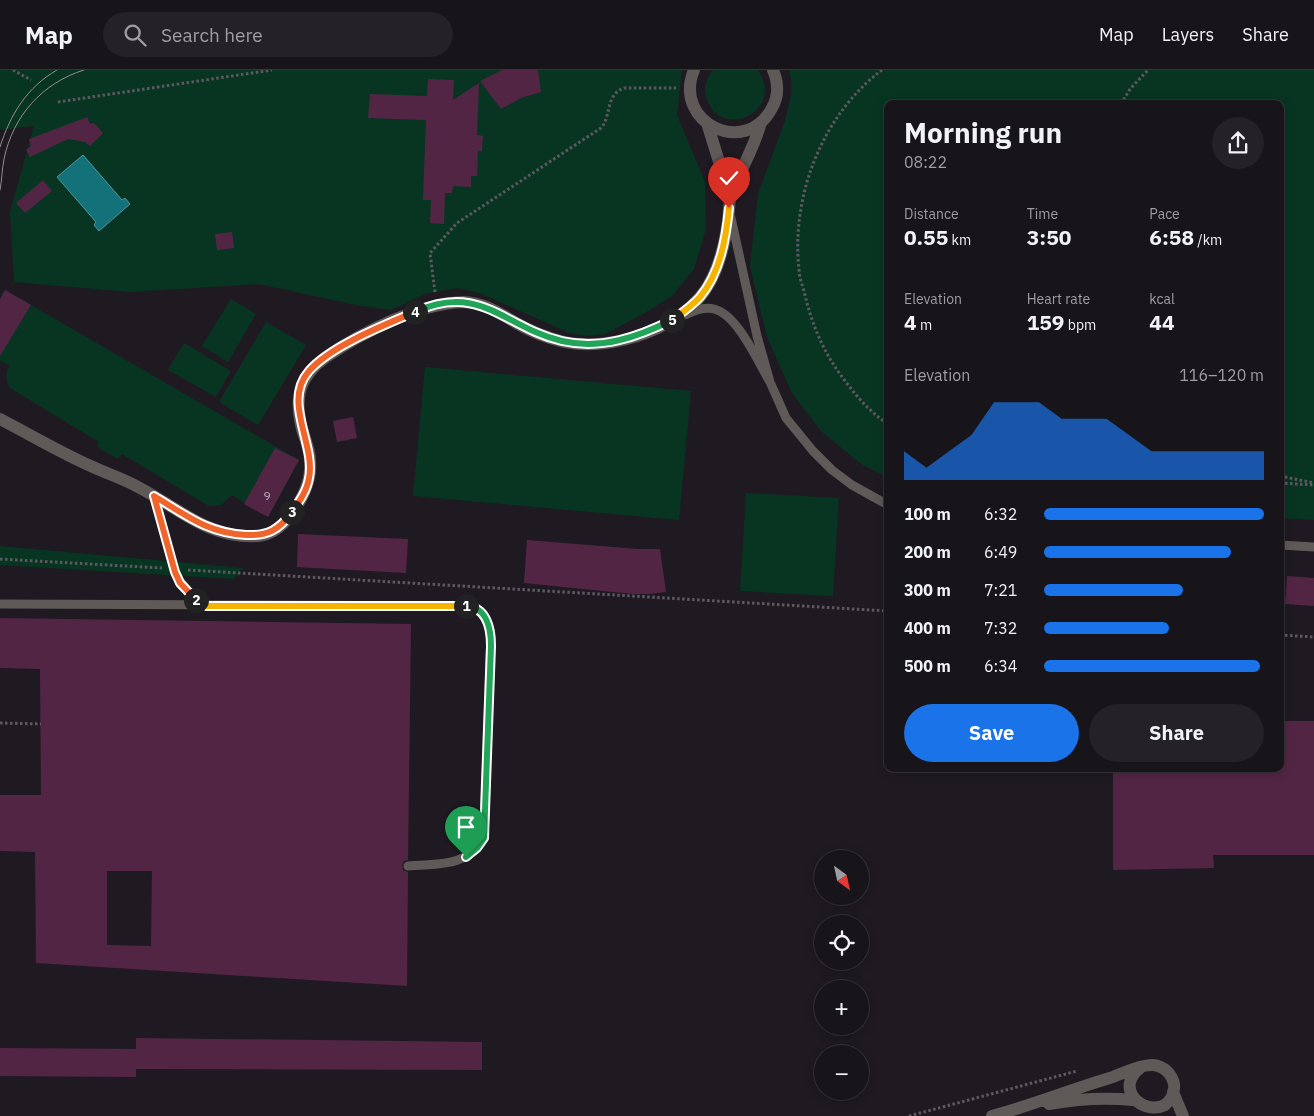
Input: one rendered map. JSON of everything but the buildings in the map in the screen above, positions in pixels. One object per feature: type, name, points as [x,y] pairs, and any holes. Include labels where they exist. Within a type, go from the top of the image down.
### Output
[{"type":"street","points":[[694,70],[690,98],[695,109],[707,123],[722,131],[733,132],[747,130],[761,122],[769,114],[776,95],[777,86],[773,70]]},
{"type":"street","points":[[0,419],[93,468],[124,480],[212,530],[228,534],[260,536],[269,534],[287,519],[299,502],[309,480],[309,452],[300,417],[302,384],[310,370],[342,346],[367,333],[423,308],[437,305],[464,302],[477,304],[546,336],[561,341],[586,344],[627,339],[672,320],[698,299],[710,282],[723,247],[730,203],[761,122]]},
{"type":"street","points":[[707,123],[730,203]]},
{"type":"street","points":[[992,1116],[1019,1109],[1090,1083],[1149,1065],[1163,1068],[1172,1078],[1173,1092],[1183,1116]]},
{"type":"street","points":[[1140,1068],[1130,1082],[1133,1100],[1140,1106],[1157,1109],[1168,1116]]},
{"type":"street","points":[[1157,1109],[1168,1102],[1173,1092]]},
{"type":"street","points":[[1019,1109],[1083,1099],[1118,1098],[1133,1100]]},
{"type":"lane","points":[[730,203],[757,336],[770,382]]},
{"type":"lane","points":[[672,320],[705,308],[713,308],[731,320],[739,329],[770,382],[786,418],[813,451],[832,470],[852,485],[884,503]]},
{"type":"lane","points":[[154,496],[174,569],[180,583],[197,600],[207,606]]},
{"type":"lane","points":[[1284,545],[1314,547]]},
{"type":"lane","points":[[0,604],[470,606],[484,615],[489,625],[491,646],[484,838],[477,848],[466,857],[452,862],[408,866]]},
{"type":"path","points":[[13,70],[31,80]]},
{"type":"path","points":[[58,102],[241,72],[272,70]]},
{"type":"path","points":[[882,70],[870,79],[845,106],[821,143],[807,178],[798,227],[799,270],[810,319],[828,358],[852,392],[884,420]]},
{"type":"path","points":[[1123,100],[1130,89],[1148,70]]},
{"type":"path","points":[[437,305],[430,253],[457,223],[601,128],[607,118],[610,101],[619,90],[624,88],[690,88]]},
{"type":"path","points":[[1284,477],[1314,484]]},
{"type":"path","points":[[1284,483],[1314,484]]},
{"type":"path","points":[[0,559],[884,611]]},
{"type":"path","points":[[1284,635],[1314,637]]},
{"type":"path","points":[[0,724],[41,724]]},
{"type":"path","points":[[909,1116],[1086,1068]]},
{"type":"green space","points":[[0,70],[682,70],[677,115],[705,182],[706,229],[694,269],[672,296],[605,334],[586,336],[567,332],[482,294],[458,288],[425,294],[391,310],[356,305],[259,284],[129,292],[14,282],[10,212],[34,126],[0,130]]},
{"type":"green space","points":[[713,70],[758,70],[764,85],[764,98],[758,109],[748,116],[736,119],[724,118],[714,112],[705,91],[707,80]]},
{"type":"green space","points":[[789,70],[1314,70],[1314,520],[1284,518],[1284,100],[884,100],[884,476],[861,464],[821,431],[792,393],[767,337],[750,266],[758,194],[785,121],[791,95]]},
{"type":"green space","points":[[5,290],[299,460],[268,517],[232,495],[221,505],[209,506],[122,454],[118,459],[97,447],[99,442],[10,388],[6,377],[9,365],[0,361],[0,299]]},
{"type":"green space","points":[[231,299],[256,314],[228,362],[202,346]]},
{"type":"green space","points":[[266,322],[306,345],[258,425],[219,402]]},
{"type":"green space","points":[[184,343],[231,371],[216,397],[168,370]]},
{"type":"green space","points":[[425,367],[691,391],[679,520],[413,496]]},
{"type":"green space","points":[[746,493],[839,498],[833,596],[740,591]]},
{"type":"green space","points":[[0,546],[243,568],[234,579],[0,565]]},
{"type":"water","points":[[83,155],[122,200],[125,198],[130,204],[99,231],[94,225],[96,222],[57,177]]},
{"type":"tram line","points":[[0,147],[9,124],[28,93],[57,70]]},
{"type":"tram line","points":[[0,190],[8,143],[22,115],[32,103],[55,83],[84,70]]},
{"type":"route","points":[[466,857],[477,848],[484,838],[491,646],[489,625],[484,615],[470,606],[207,606],[197,600],[180,583],[175,572],[154,496],[212,530],[241,535],[260,536],[269,534],[287,519],[299,502],[309,480],[309,452],[299,409],[300,390],[304,377],[326,357],[367,333],[423,308],[464,302],[483,306],[537,333],[574,344],[614,342],[642,334],[672,320],[688,308],[705,291],[718,264],[723,247],[729,208]]}]
